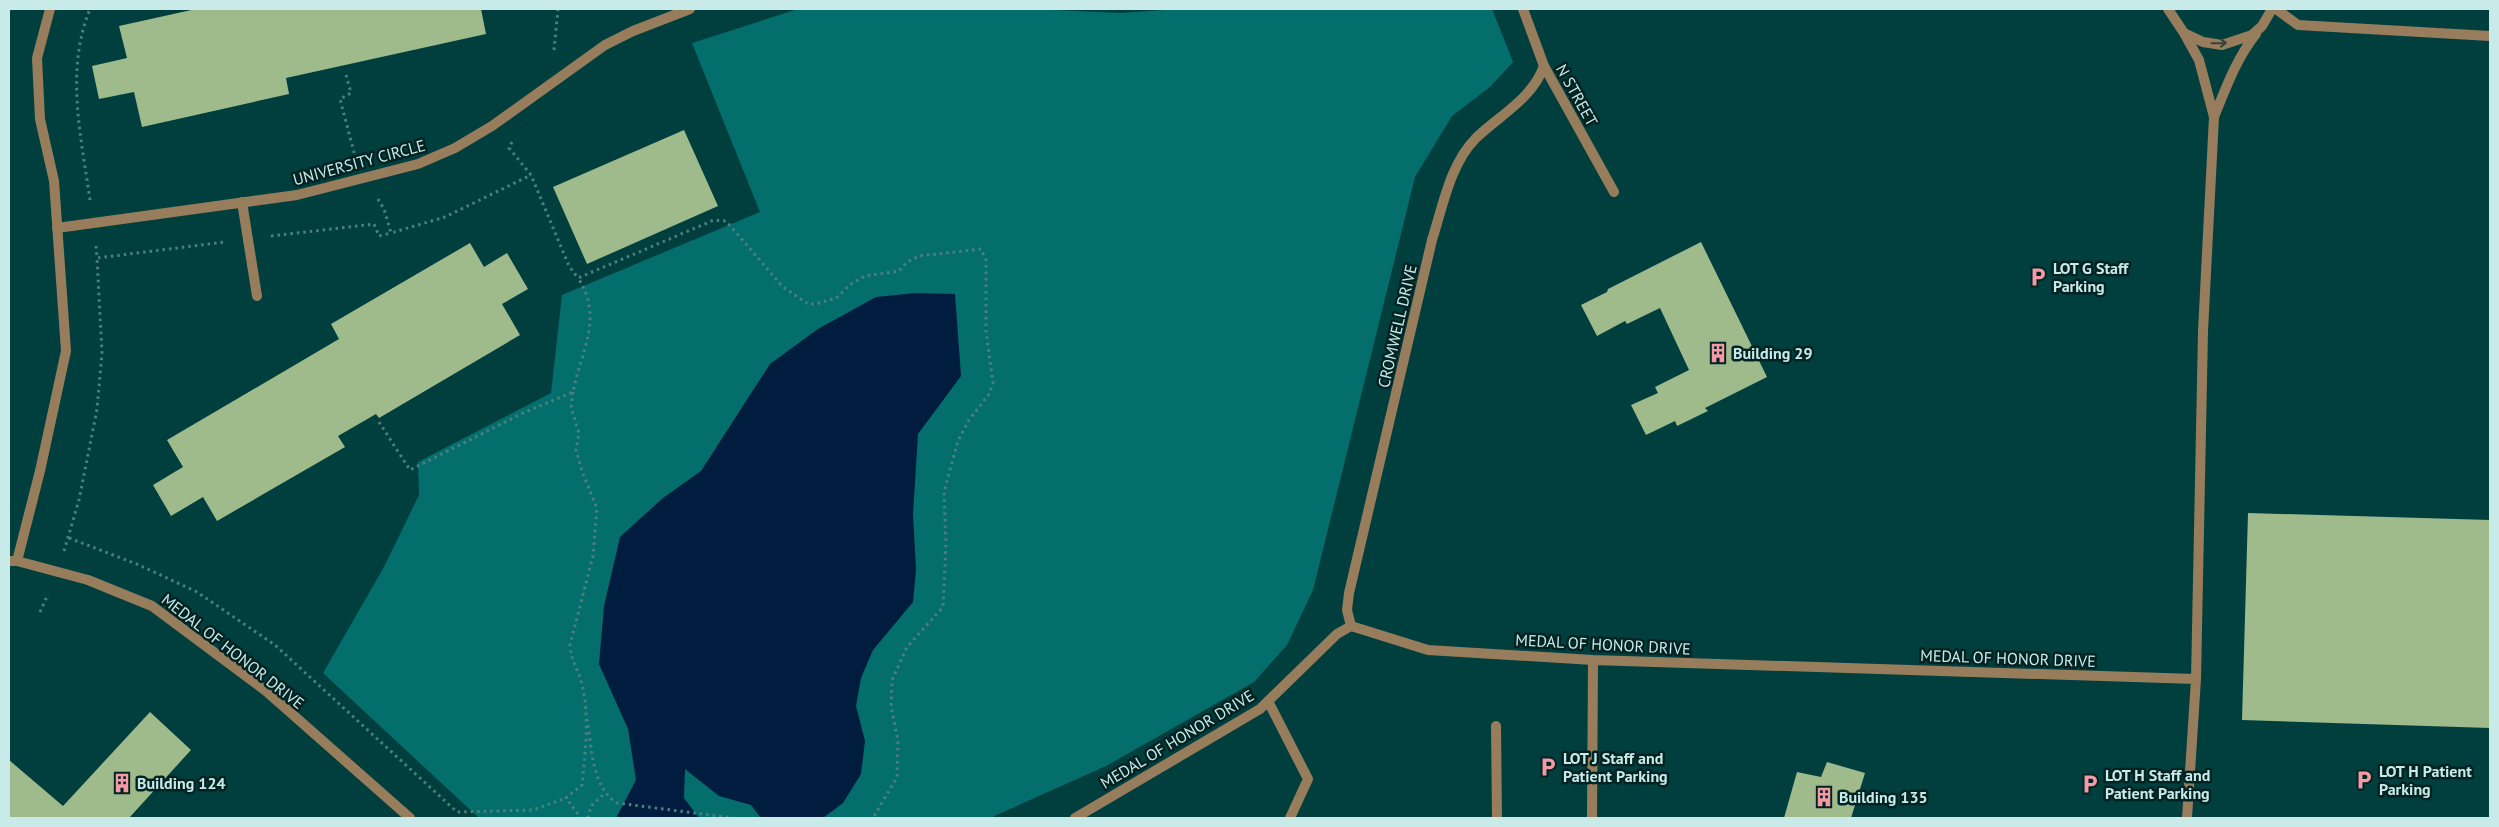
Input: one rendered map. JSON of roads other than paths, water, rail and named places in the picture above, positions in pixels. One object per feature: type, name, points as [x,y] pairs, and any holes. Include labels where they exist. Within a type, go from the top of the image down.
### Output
[{"type":"street","points":[[13,561],[40,471],[66,351],[54,181],[40,119],[37,58],[50,9]]},
{"type":"street","name":"UNIVERSITY CIRCLE","points":[[57,228],[297,195],[418,164],[455,148],[492,126],[605,45],[633,31],[690,9]]},
{"type":"street","name":"N STREET","points":[[1523,9],[1544,66],[1614,192]]},
{"type":"street","points":[[2168,9],[2199,60],[2214,117],[2203,341],[2196,679],[2187,818]]},
{"type":"street","points":[[2214,117],[2243,51],[2272,9]]},
{"type":"street","points":[[2276,9],[2298,25],[2490,36]]},
{"type":"street","points":[[2184,33],[2203,42],[2222,45],[2252,35],[2262,26]]},
{"type":"street","name":"CROMWELL DRIVE","points":[[1351,626],[1347,610],[1349,593],[1432,240],[1448,190],[1455,170],[1476,139],[1524,97],[1540,76],[1544,66]]},
{"type":"street","points":[[242,202],[257,296]]},
{"type":"street","name":"MEDAL OF HONOR DRIVE","points":[[13,561],[88,580],[152,606],[176,622],[266,691],[410,818]]},
{"type":"street","name":"MEDAL OF HONOR DRIVE","points":[[1075,818],[1260,709],[1336,634],[1351,626],[1428,650],[1593,660],[2196,679]]},
{"type":"street","points":[[1592,818],[1593,660]]},
{"type":"street","points":[[1268,701],[1308,778],[1290,818]]},
{"type":"street","points":[[1496,726],[1497,818]]},
{"type":"place","name":"LOT G Staff Parking","points":[[2038,277]]},
{"type":"place","name":"Building 29","points":[[1718,353]]},
{"type":"place","name":"LOT J Staff and Patient Parking","points":[[1548,767]]},
{"type":"place","name":"LOT H Patient Parking","points":[[2364,780]]},
{"type":"place","name":"Building 124","points":[[122,783]]},
{"type":"place","name":"LOT H Staff and Patient Parking","points":[[2090,784]]},
{"type":"place","name":"Building 135","points":[[1824,797]]}]
